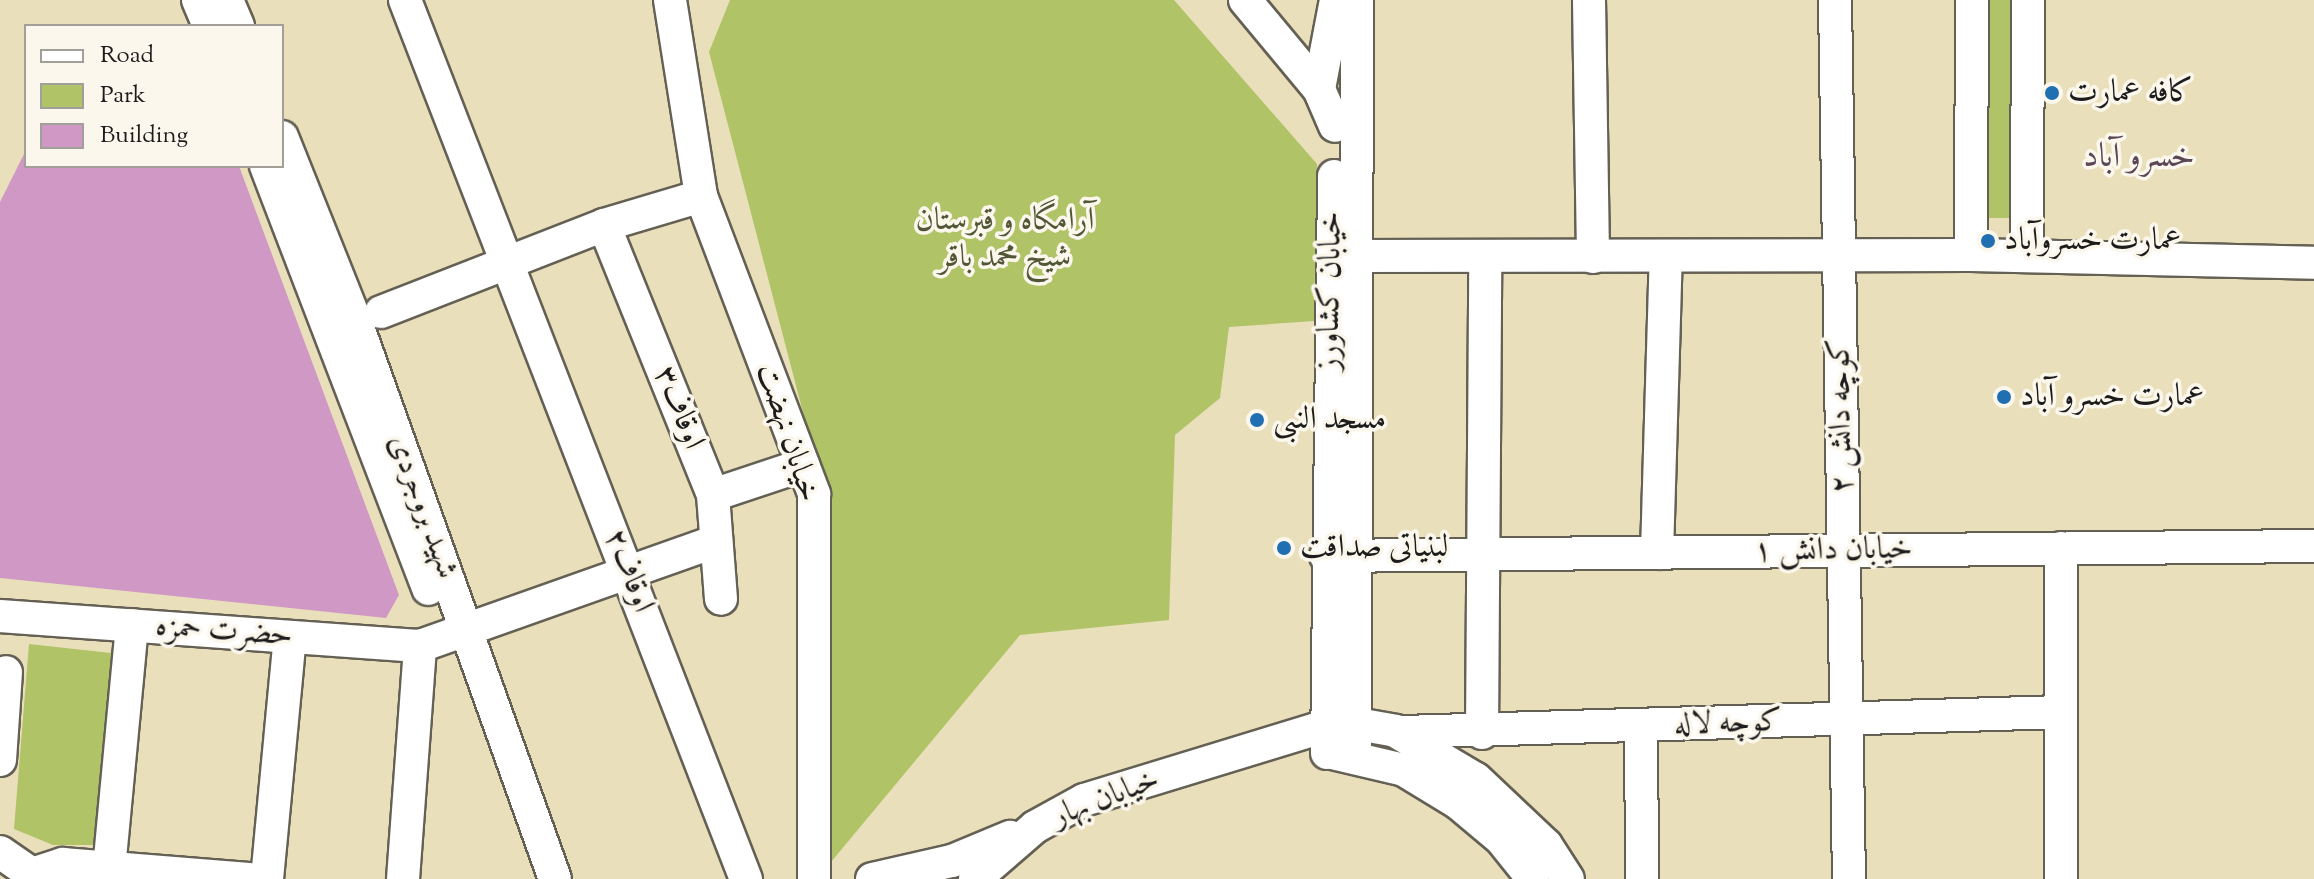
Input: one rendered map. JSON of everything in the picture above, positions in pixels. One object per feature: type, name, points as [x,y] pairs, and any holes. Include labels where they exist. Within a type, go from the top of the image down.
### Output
[{"type":"street","points":[[198,0],[208,24]]},
{"type":"street","points":[[227,0],[237,24]]},
{"type":"street","name":"اوقاف۲","points":[[405,0],[746,879]]},
{"type":"street","name":"خیابان نهضت","points":[[670,0],[701,196],[814,494],[814,879]]},
{"type":"street","points":[[1245,0],[1319,89],[1335,126]]},
{"type":"street","points":[[1319,89],[1336,0]]},
{"type":"street","name":"خیابان کشاورز","points":[[1336,0],[1341,739]]},
{"type":"street","name":"خیابان کشاورز","points":[[1338,556],[1354,256],[1357,0]]},
{"type":"street","points":[[1589,0],[1593,257]]},
{"type":"street","name":"کوچه دانش ۲","points":[[1835,0],[1849,879]]},
{"type":"street","points":[[1971,255],[1972,0]]},
{"type":"street","points":[[2027,256],[2028,0]]},
{"type":"street","name":"شهید بروجردی","points":[[284,143],[444,637],[555,879]]},
{"type":"street","name":"شهید بروجردی","points":[[267,168],[330,322],[535,879]]},
{"type":"street","points":[[381,312],[604,225],[701,196]]},
{"type":"street","name":"اوقاف۳","points":[[604,225],[713,495],[721,599]]},
{"type":"street","points":[[1354,256],[1839,258],[1971,255],[2314,263]]},
{"type":"street","points":[[1482,733],[1485,257]]},
{"type":"street","points":[[1657,553],[1666,257]]},
{"type":"street","points":[[713,495],[803,465]]},
{"type":"street","points":[[403,879],[444,637],[716,541]]},
{"type":"street","name":"خیابان دانش ۱","points":[[1338,556],[2314,546]]},
{"type":"street","points":[[2061,548],[2061,879]]},
{"type":"street","name":"حضرت حمزه","points":[[0,616],[290,637],[444,637]]},
{"type":"street","points":[[109,869],[132,625]]},
{"type":"street","points":[[267,879],[290,637]]},
{"type":"street","points":[[0,760],[6,672]]},
{"type":"street","name":"کوچه لاله","points":[[1395,731],[1482,733],[2061,712]]},
{"type":"street","points":[[1641,727],[1642,879]]},
{"type":"street","points":[[1341,739],[1395,731],[1441,756],[1510,807],[1546,845],[1568,879]]},
{"type":"street","points":[[1341,739],[1404,770],[1458,803],[1501,839],[1533,879]]},
{"type":"street","name":"خیابان بهار","points":[[975,879],[1035,827],[1084,800],[1209,764],[1341,739]]},
{"type":"street","points":[[872,879],[952,861],[1035,827]]},
{"type":"street","points":[[0,852],[34,877],[63,864],[248,879]]},
{"type":"green space","name":"آرامگاه و قبرستان شیخ محمد باقر","points":[[730,0],[1174,0],[1317,164],[1314,321],[1229,327],[1220,398],[1175,435],[1169,620],[1020,635],[826,868],[824,493],[709,52]]},
{"type":"green space","points":[[1979,0],[2022,0],[2022,218],[1979,218]]},
{"type":"green space","points":[[29,644],[120,654],[101,845],[53,845],[14,829]]},
{"type":"building","points":[[24,154],[24,168],[240,168],[399,595],[386,618],[0,578],[0,202]]},
{"type":"place","name":"کافه عمارت","points":[[2052,93]]},
{"type":"place","name":"عمارت خسروآباد","points":[[1988,241]]},
{"type":"place","name":"عمارت خسرو آباد","points":[[2004,397]]},
{"type":"place","name":"مسجد النبی","points":[[1257,420]]},
{"type":"place","name":"لبنیاتی ‌صداقت","points":[[1284,548]]},
{"type":"district","name":"خسرو آباد","points":[[2139,158]]}]
